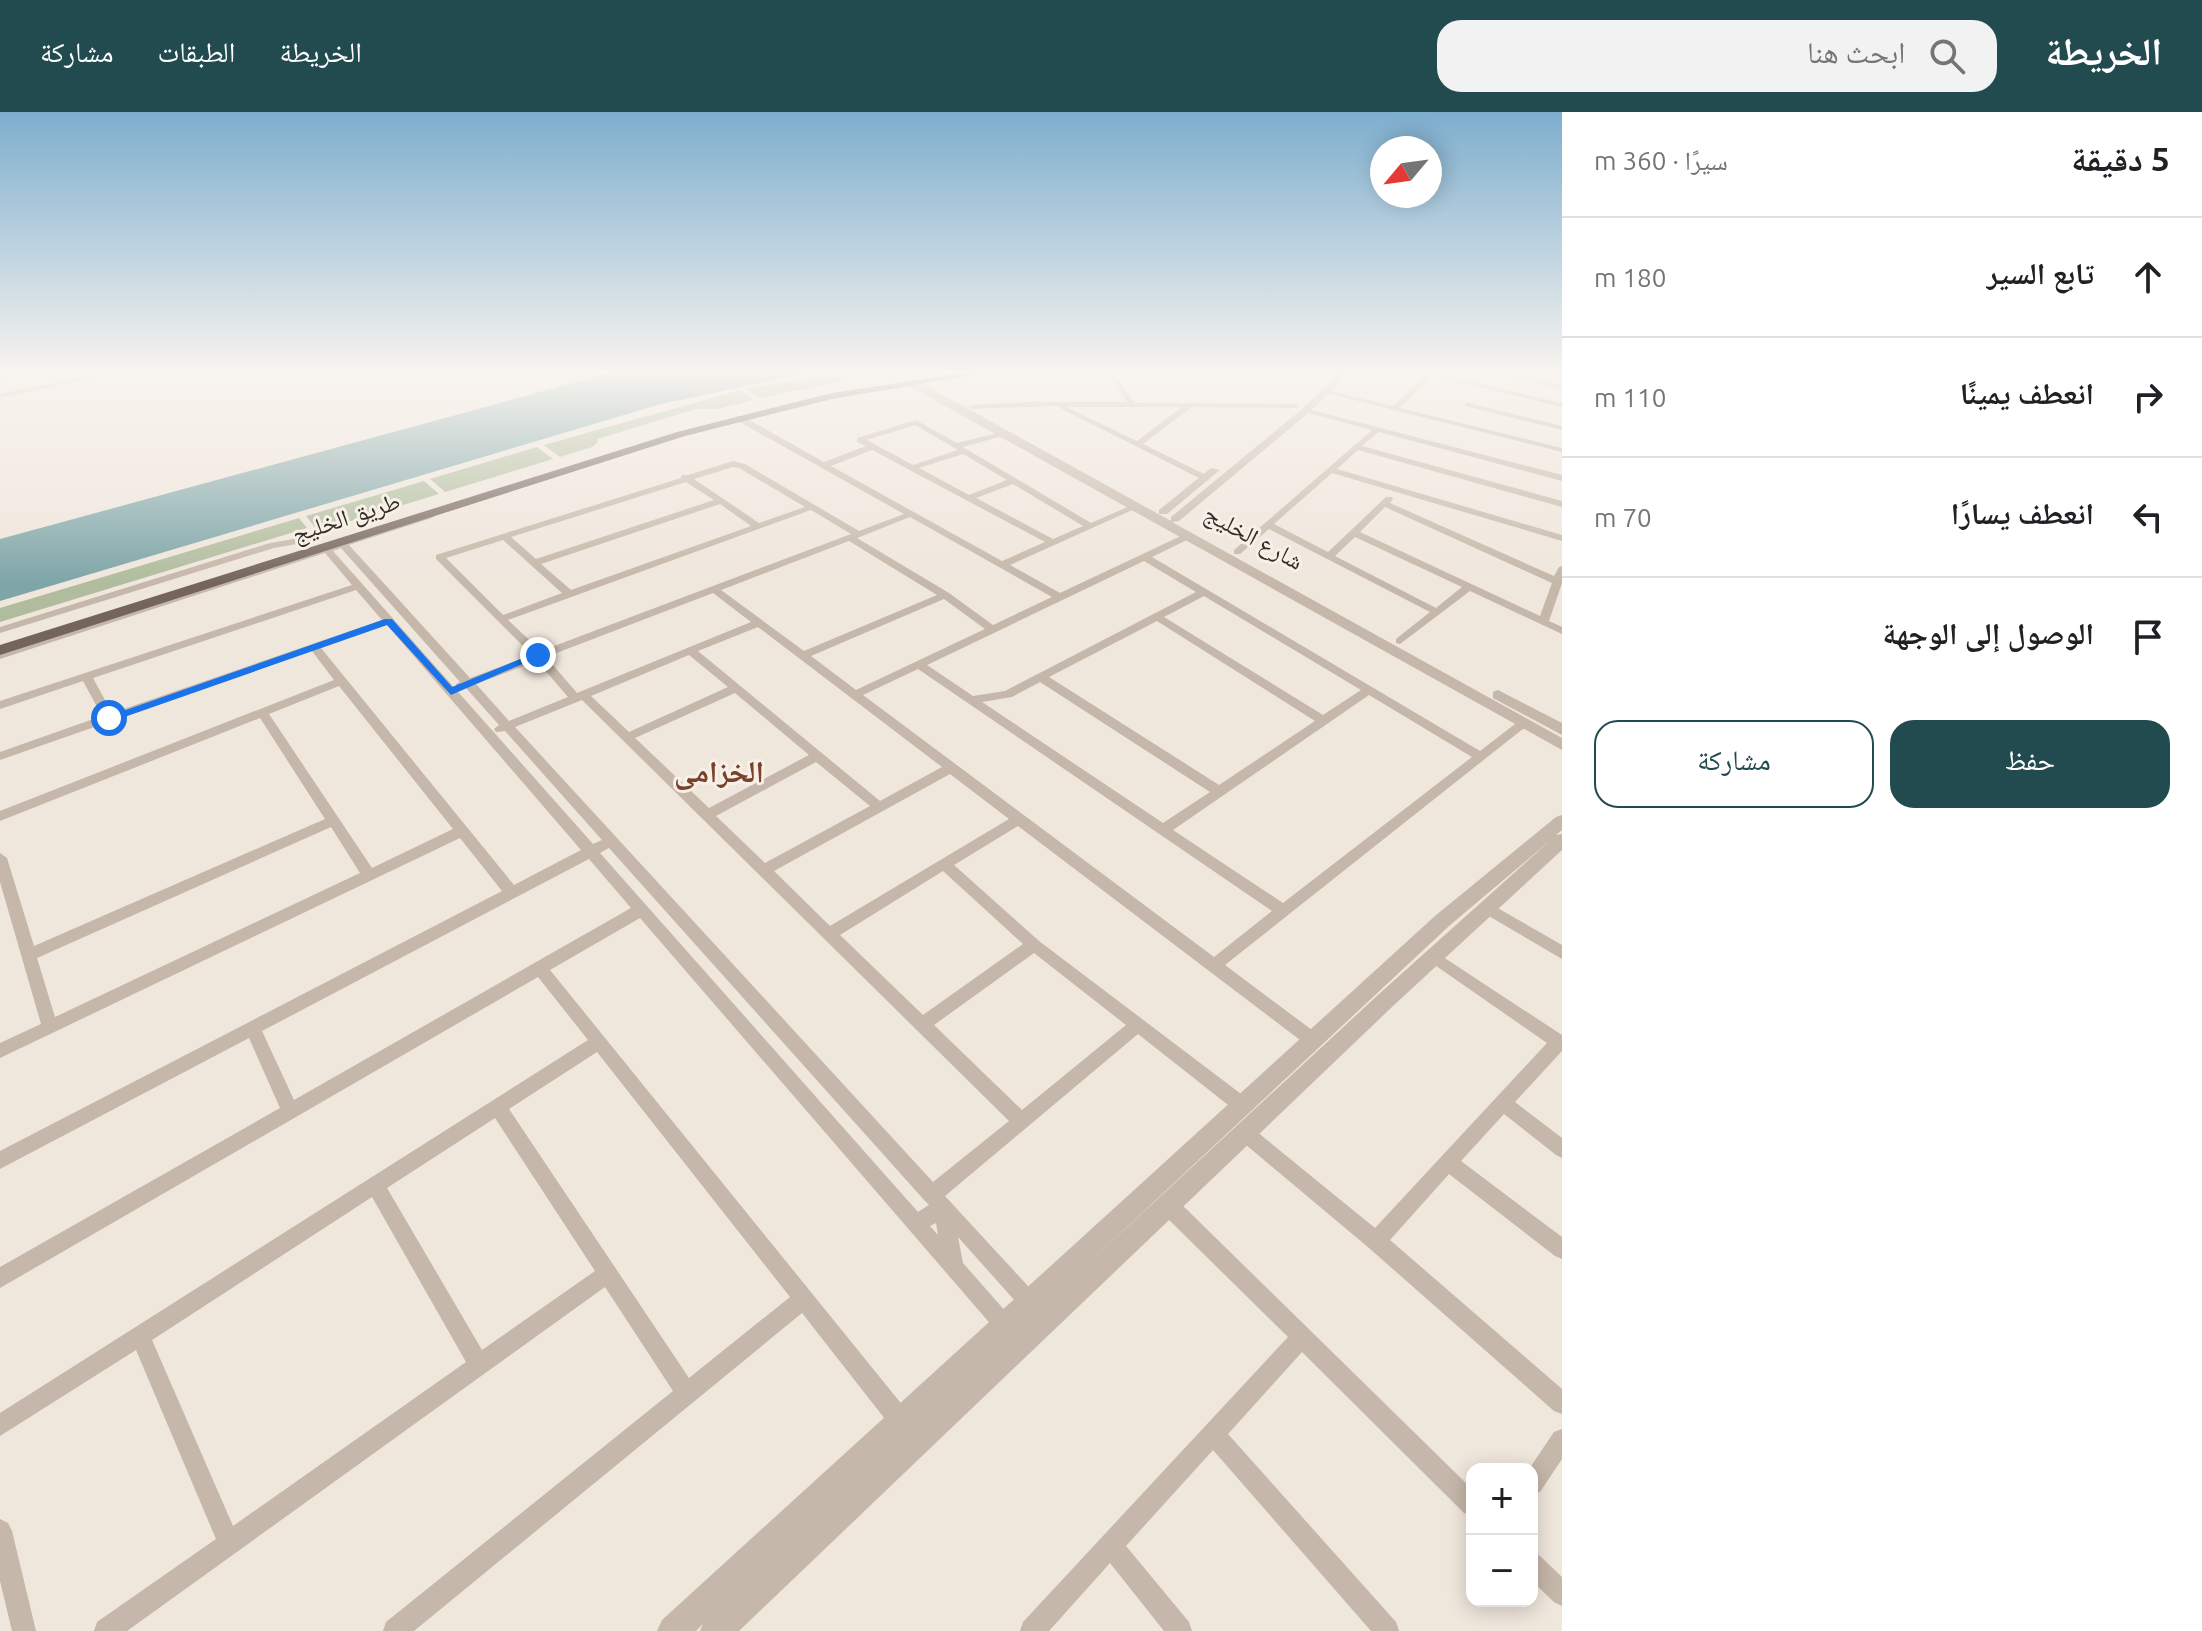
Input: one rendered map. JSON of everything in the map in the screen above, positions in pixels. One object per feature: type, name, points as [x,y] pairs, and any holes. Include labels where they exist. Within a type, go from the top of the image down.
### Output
[{"type":"main road","name":"طريق الخليج","points":[[0,633],[625,443]]},
{"type":"main road","name":"طريق الخليج","points":[[0,650],[659,443]]},
{"type":"street","points":[[782,443],[1060,597]]},
{"type":"street","points":[[865,443],[1053,543]]},
{"type":"street","points":[[951,443],[1090,526]]},
{"type":"street","points":[[912,468],[975,443]]},
{"type":"street","points":[[1021,443],[1562,745]]},
{"type":"street","name":"شارع الخليج","points":[[1037,443],[1562,730]]},
{"type":"street","points":[[1133,443],[1205,478]]},
{"type":"street","points":[[1163,512],[1254,443]]},
{"type":"street","points":[[1175,519],[1262,443]]},
{"type":"street","points":[[1237,552],[1361,443]]},
{"type":"street","points":[[1429,443],[1562,478]]},
{"type":"street","points":[[1532,443],[1562,450]]},
{"type":"street","points":[[822,466],[872,447]]},
{"type":"street","points":[[1356,447],[1562,504]]},
{"type":"street","points":[[992,629],[812,507],[742,466],[721,466],[439,557],[1021,1121]]},
{"type":"street","points":[[1331,470],[1562,538]]},
{"type":"street","points":[[685,477],[758,526]]},
{"type":"street","points":[[969,498],[1014,480]]},
{"type":"street","points":[[1329,556],[1399,489]]},
{"type":"street","points":[[534,563],[721,501]]},
{"type":"street","points":[[1385,504],[1557,581]]},
{"type":"street","points":[[501,619],[812,507]]},
{"type":"street","points":[[1001,565],[1135,507]]},
{"type":"street","points":[[0,656],[344,546],[445,509]]},
{"type":"street","points":[[451,692],[468,682],[908,515]]},
{"type":"street","points":[[1268,525],[1437,612]]},
{"type":"street","points":[[1355,533],[1562,631]]},
{"type":"street","points":[[504,536],[569,594]]},
{"type":"street","points":[[854,695],[1188,536]]},
{"type":"street","points":[[344,546],[1045,1321]]},
{"type":"street","points":[[328,551],[1020,1344]]},
{"type":"street","points":[[1145,557],[1481,757]]},
{"type":"street","points":[[1543,622],[1562,569]]},
{"type":"street","points":[[0,705],[358,586]]},
{"type":"street","points":[[1400,641],[1469,587]]},
{"type":"street","points":[[714,589],[1314,1041]]},
{"type":"street","points":[[971,700],[1008,694],[1204,592]]},
{"type":"street","points":[[802,656],[945,595]]},
{"type":"street","points":[[1156,616],[1324,721]]},
{"type":"street","points":[[0,756],[388,621]]},
{"type":"street","points":[[490,736],[506,725],[758,623]]},
{"type":"street","points":[[314,647],[512,893]]},
{"type":"street","points":[[690,650],[879,807]]},
{"type":"street","points":[[918,664],[1283,911]]},
{"type":"street","points":[[86,676],[109,718]]},
{"type":"street","points":[[1041,677],[1220,792]]},
{"type":"street","points":[[0,816],[341,681]]},
{"type":"street","points":[[627,737],[736,688]]},
{"type":"street","points":[[1163,830],[1369,690]]},
{"type":"street","points":[[262,712],[369,875]]},
{"type":"street","points":[[1214,965],[1523,724]]},
{"type":"street","points":[[707,815],[817,756]]},
{"type":"street","points":[[764,870],[951,768]]},
{"type":"street","points":[[829,934],[1019,819]]},
{"type":"street","points":[[28,955],[333,821]]},
{"type":"street","points":[[673,1631],[1442,921],[1562,821]]},
{"type":"street","points":[[0,1051],[462,831]]},
{"type":"street","points":[[731,1625],[1020,1344],[1562,840]]},
{"type":"street","points":[[0,1160],[611,841]]},
{"type":"street","points":[[0,858],[50,1027]]},
{"type":"street","points":[[943,863],[1034,945],[1243,1106]]},
{"type":"street","points":[[1487,908],[1562,953]]},
{"type":"street","points":[[0,1278],[641,910]]},
{"type":"street","points":[[696,934],[696,972]]},
{"type":"street","points":[[922,1025],[1034,945]]},
{"type":"street","points":[[1376,1241],[1561,1043],[1434,957]]},
{"type":"street","points":[[540,968],[900,1420]]},
{"type":"street","points":[[932,1195],[1137,1025]]},
{"type":"street","points":[[253,1028],[290,1112]]},
{"type":"street","points":[[0,1425],[599,1042]]},
{"type":"street","points":[[1504,1103],[1562,1149]]},
{"type":"street","points":[[498,1107],[687,1393]]},
{"type":"street","points":[[1245,1133],[1376,1241],[1562,1403]]},
{"type":"street","points":[[1448,1162],[1562,1249]]},
{"type":"street","points":[[375,1185],[479,1364]]},
{"type":"street","points":[[1168,1205],[1466,1499]]},
{"type":"street","points":[[916,1224],[942,1208],[955,1269]]},
{"type":"street","points":[[106,1631],[608,1273]]},
{"type":"street","points":[[395,1631],[803,1299]]},
{"type":"street","points":[[140,1336],[229,1543]]},
{"type":"street","points":[[1032,1631],[1302,1337]]},
{"type":"street","points":[[1213,1433],[1387,1631]]},
{"type":"street","points":[[1538,1475],[1562,1440]]},
{"type":"street","points":[[0,1531],[24,1631]]},
{"type":"street","points":[[1110,1545],[1180,1631]]},
{"type":"street","points":[[1538,1570],[1562,1594]]},
{"type":"green space","points":[[552,443],[597,443],[560,457],[544,445]]},
{"type":"green space","points":[[537,447],[553,459],[445,492],[430,479]]},
{"type":"green space","points":[[424,481],[439,494],[318,531],[306,516]]},
{"type":"green space","points":[[299,518],[307,528],[0,622],[0,608]]},
{"type":"water","points":[[353,443],[531,443],[0,601],[0,539]]},
{"type":"district","name":"الخزامى","points":[[719,771]]},
{"type":"route","points":[[109,718],[388,621],[451,692],[468,682],[538,655]]}]
